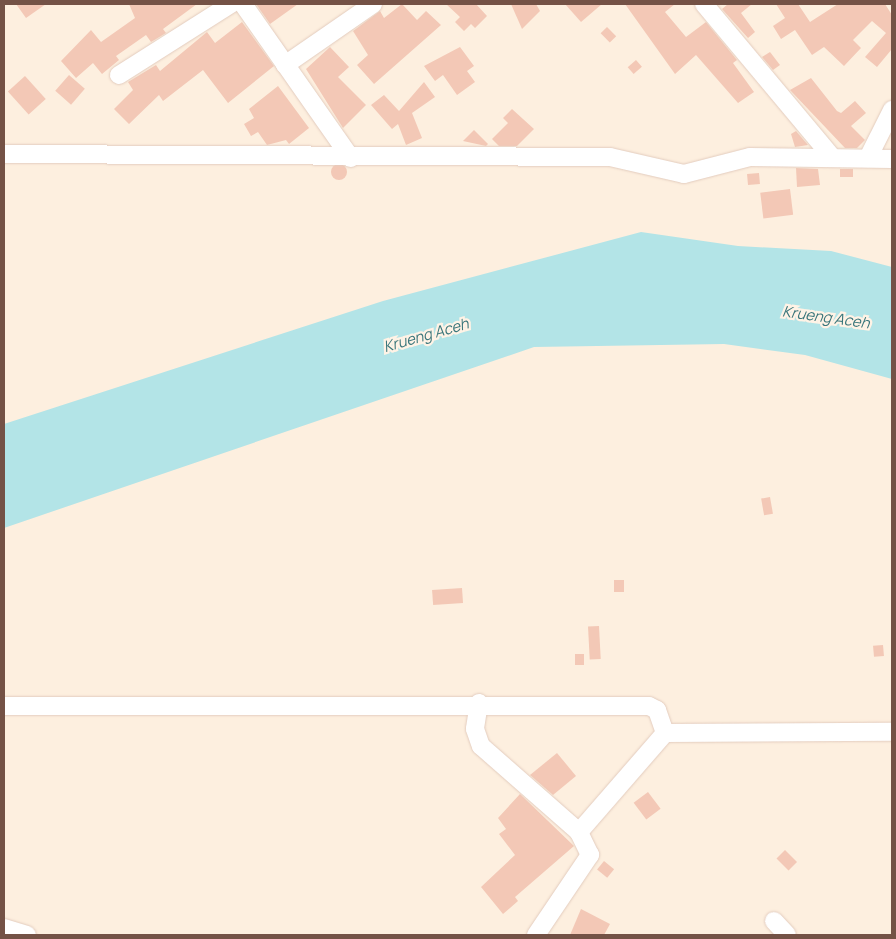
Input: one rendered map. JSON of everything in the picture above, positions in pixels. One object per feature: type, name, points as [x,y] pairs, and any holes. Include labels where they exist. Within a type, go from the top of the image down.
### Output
[{"type":"street","points":[[119,75],[231,4]]},
{"type":"street","points":[[243,4],[351,158]]},
{"type":"street","points":[[284,65],[373,4]]},
{"type":"street","points":[[704,4],[832,157]]},
{"type":"street","points":[[868,158],[892,110]]},
{"type":"street","points":[[4,154],[351,158],[610,157],[684,174],[750,157],[892,159]]},
{"type":"street","points":[[4,706],[479,703],[649,706],[657,710],[665,733]]},
{"type":"street","points":[[479,703],[475,729],[481,746],[579,832],[590,855],[536,935]]},
{"type":"street","points":[[579,832],[665,733],[892,732]]},
{"type":"street","points":[[774,921],[787,935]]},
{"type":"street","points":[[4,928],[27,935]]},
{"type":"water","name":"Krueng Aceh","points":[[641,232],[738,246],[831,251],[892,267],[892,379],[805,355],[724,344],[534,347],[4,528],[4,424],[383,301]]},
{"type":"building","points":[[16,4],[46,4],[26,18]]},
{"type":"building","points":[[129,4],[197,4],[163,29],[166,33],[151,42],[146,35],[116,56],[119,60],[102,74],[93,63],[76,78],[61,61],[91,30],[101,42],[135,18]]},
{"type":"building","points":[[256,4],[298,4],[270,24]]},
{"type":"building","points":[[402,4],[417,20],[426,11],[441,25],[374,84],[357,65],[368,55],[353,31],[380,11],[384,18]]},
{"type":"building","points":[[446,4],[476,4],[487,16],[475,28],[471,24],[464,31],[455,22],[460,17]]},
{"type":"building","points":[[511,4],[536,4],[540,11],[522,29]]},
{"type":"building","points":[[565,4],[602,4],[581,22]]},
{"type":"building","points":[[625,4],[675,4],[665,12],[686,37],[706,22],[737,60],[733,63],[754,92],[738,103],[696,55],[675,74]]},
{"type":"building","points":[[728,4],[752,4],[741,13],[755,32],[748,38],[722,9]]},
{"type":"building","points":[[776,4],[798,4],[810,22],[838,4],[885,4],[892,15],[892,49],[877,67],[865,57],[886,33],[872,21],[853,40],[861,48],[844,66],[824,47],[812,55],[795,30],[781,39],[773,26],[785,18]]},
{"type":"building","points":[[242,22],[274,66],[228,103],[203,70],[163,101],[159,95],[129,124],[114,109],[133,90],[128,82],[156,65],[160,71],[207,32],[215,43]]},
{"type":"building","points":[[607,27],[616,36],[610,43],[601,33]]},
{"type":"building","points":[[330,47],[349,67],[338,77],[366,105],[343,128],[306,69]]},
{"type":"building","points":[[460,47],[474,66],[467,71],[475,82],[457,95],[443,75],[435,81],[424,66]]},
{"type":"building","points":[[770,52],[780,65],[773,70],[762,57]]},
{"type":"building","points":[[636,60],[642,67],[634,74],[628,67]]},
{"type":"building","points":[[69,75],[85,89],[71,105],[55,91]]},
{"type":"building","points":[[25,76],[46,99],[29,114],[8,91]]},
{"type":"building","points":[[811,78],[837,111],[841,113],[855,101],[866,113],[851,126],[865,140],[857,148],[845,148],[790,90]]},
{"type":"building","points":[[424,82],[435,97],[412,113],[422,138],[406,145],[398,124],[392,129],[371,105],[384,95],[399,111]]},
{"type":"building","points":[[278,86],[309,128],[289,144],[286,140],[267,145],[258,132],[251,136],[244,124],[254,118],[249,109]]},
{"type":"building","points":[[512,109],[534,129],[517,146],[499,146],[492,139],[508,123],[503,118]]},
{"type":"building","points":[[474,130],[488,144],[486,146],[463,141]]},
{"type":"building","points":[[796,131],[808,145],[795,147],[791,134]]},
{"type":"building","points":[[339,164],[345,166],[347,172],[345,178],[339,180],[333,178],[331,172],[333,166]]},
{"type":"building","points":[[796,168],[818,169],[820,185],[797,187]]},
{"type":"building","points":[[840,169],[853,169],[853,177],[840,177]]},
{"type":"building","points":[[759,173],[760,184],[748,185],[747,174]]},
{"type":"building","points":[[790,189],[793,215],[763,218],[760,193]]},
{"type":"building","points":[[770,497],[773,514],[764,515],[761,499]]},
{"type":"building","points":[[614,580],[624,580],[624,592],[614,592]]},
{"type":"building","points":[[462,588],[463,603],[433,605],[432,590]]},
{"type":"building","points":[[599,626],[601,659],[590,660],[588,627]]},
{"type":"building","points":[[883,645],[884,656],[874,657],[873,646]]},
{"type":"building","points":[[575,654],[584,654],[584,665],[575,665]]},
{"type":"building","points":[[557,753],[576,776],[553,795],[530,775]]},
{"type":"building","points":[[648,792],[661,809],[646,820],[634,803]]},
{"type":"building","points":[[520,794],[574,846],[515,897],[518,901],[503,914],[481,887],[515,855],[499,834],[506,829],[498,818]]},
{"type":"building","points":[[785,850],[797,862],[789,871],[777,858]]},
{"type":"building","points":[[604,861],[614,869],[607,878],[597,870]]},
{"type":"building","points":[[581,909],[610,924],[604,935],[570,935]]}]
